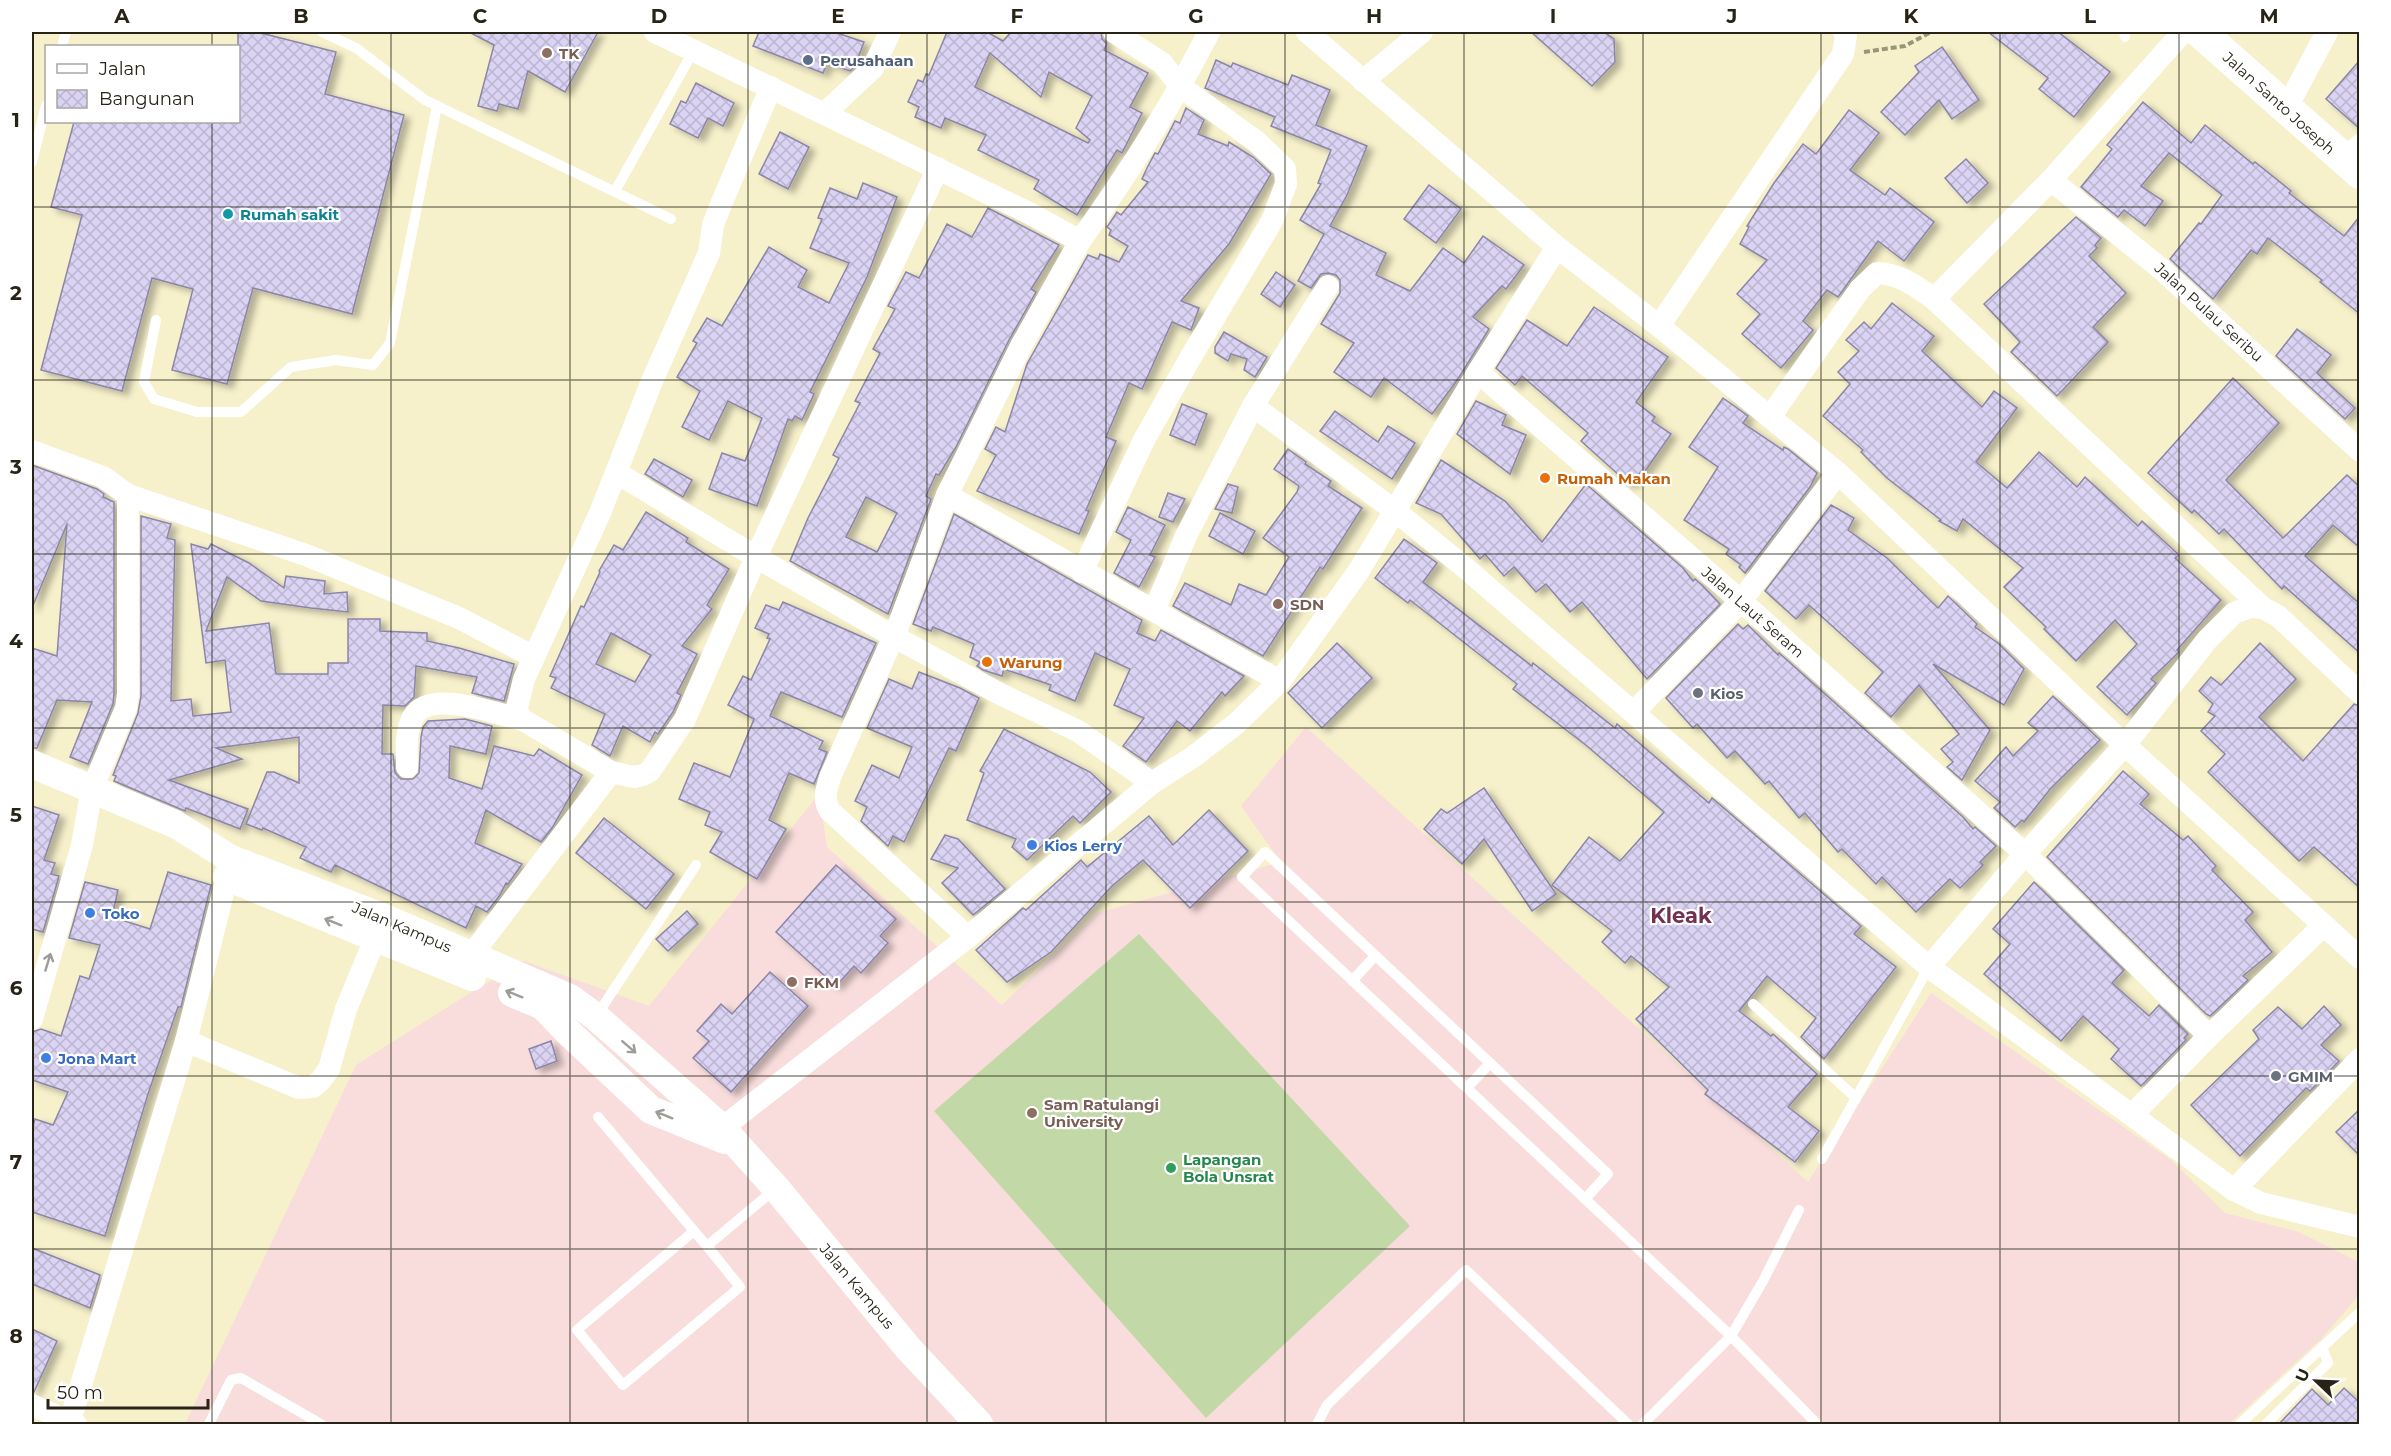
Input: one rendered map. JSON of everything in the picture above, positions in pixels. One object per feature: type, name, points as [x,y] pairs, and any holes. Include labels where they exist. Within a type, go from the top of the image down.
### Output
[{"type":"main road","name":"Jalan Santo Joseph","points":[[2200,32],[2286,109],[2354,159]]},
{"type":"street","points":[[655,32],[938,168],[1080,241]]},
{"type":"street","points":[[825,113],[873,68],[890,32]]},
{"type":"street","points":[[1082,572],[1144,440],[1272,221],[1286,184],[1285,169],[1257,142],[1181,87],[1162,63],[1114,32]]},
{"type":"street","points":[[968,937],[827,806],[825,794],[830,777],[893,636],[947,495],[1022,346],[1080,241],[1127,174],[1181,87],[1209,32]]},
{"type":"street","points":[[1307,32],[1557,247],[1659,326],[1838,473],[2125,745],[2360,958]]},
{"type":"street","points":[[1363,81],[1422,32]]},
{"type":"street","points":[[1659,326],[1843,54],[1846,36],[1844,32]]},
{"type":"street","points":[[1934,299],[2051,180],[2183,32]]},
{"type":"street","points":[[2286,109],[2327,32]]},
{"type":"street","points":[[522,720],[518,714],[524,679],[600,513],[652,381],[709,253],[713,225],[771,87]]},
{"type":"street","points":[[407,767],[409,726],[414,715],[425,704],[444,702],[522,720],[611,772],[634,777],[643,775],[656,763],[685,719],[756,557],[938,168]]},
{"type":"street","name":"Jalan Pulau Seribu","points":[[2051,180],[2160,268],[2360,451]]},
{"type":"street","points":[[730,1137],[1152,783],[1193,757],[1228,730],[1280,681],[1358,572],[1478,372],[1557,247]]},
{"type":"street","points":[[1770,417],[1860,289],[1877,273],[1892,274],[1910,282],[1934,299],[2263,608],[2278,616],[2360,693]]},
{"type":"street","points":[[1154,611],[1187,534],[1253,406],[1328,286]]},
{"type":"street","name":"Jalan Laut Seram","points":[[1478,372],[1741,601],[2025,854],[2209,1036]]},
{"type":"street","points":[[1253,406],[1394,510],[1463,566],[1929,967],[2234,1190],[2261,1203],[2360,1227]]},
{"type":"street","points":[[32,451],[103,477],[128,495],[306,555],[459,618],[534,657]]},
{"type":"street","points":[[616,473],[893,636],[1000,694],[1078,731],[1152,783]]},
{"type":"street","points":[[1634,712],[1741,601],[1838,473]]},
{"type":"street","points":[[32,1018],[82,844],[92,789],[126,708],[128,694],[128,495]]},
{"type":"street","points":[[947,495],[1280,681]]},
{"type":"street","points":[[1929,967],[2025,854],[2125,745],[2207,640],[2234,613],[2250,607],[2263,608]]},
{"type":"street","name":"Jalan Kampus","points":[[32,764],[175,824],[229,868],[375,939],[543,1006],[651,1110],[730,1137]]},
{"type":"street","points":[[470,957],[611,772]]},
{"type":"street","points":[[32,1405],[72,1424],[186,1041],[229,868]]},
{"type":"street","name":"Jalan Kampus","points":[[229,868],[380,916],[470,957],[570,998],[596,1017],[730,1137],[776,1188],[908,1348],[979,1425]]},
{"type":"street","points":[[2132,1115],[2209,1036],[2323,926]]},
{"type":"street","points":[[186,1041],[299,1088],[313,1087],[329,1069],[346,1009],[375,939]]},
{"type":"street","points":[[2234,1190],[2360,1059]]},
{"type":"lane","points":[[322,32],[356,48],[425,100],[671,219]]},
{"type":"lane","points":[[615,191],[694,50]]},
{"type":"lane","points":[[156,320],[144,382],[154,399],[197,412],[241,412],[291,367],[336,360],[373,365],[390,343],[437,106]]},
{"type":"lane","points":[[32,162],[45,109]]},
{"type":"lane","points":[[1585,1199],[1608,1174],[1264,852],[1242,877],[1352,981],[1731,1336],[1817,1425]]},
{"type":"lane","points":[[596,1017],[696,865]]},
{"type":"lane","points":[[1352,981],[1375,956]]},
{"type":"lane","points":[[1822,1159],[1929,967]]},
{"type":"lane","points":[[1753,1004],[1856,1098]]},
{"type":"lane","points":[[1467,1088],[1490,1064]]},
{"type":"lane","points":[[598,1117],[694,1231],[740,1287],[623,1385],[577,1330],[694,1231]]},
{"type":"lane","points":[[706,1246],[776,1188]]},
{"type":"lane","points":[[1643,1425],[1731,1336],[1763,1281],[1799,1210]]},
{"type":"lane","points":[[1317,1425],[1327,1405],[1466,1270],[1628,1425]]},
{"type":"lane","points":[[2240,1425],[2360,1312]]},
{"type":"lane","points":[[2266,1425],[2328,1363],[2322,1347]]},
{"type":"lane","points":[[209,1425],[231,1380],[241,1378],[321,1425]]},
{"type":"path","points":[[1843,54],[1905,46],[1931,32]]},
{"type":"shaded area","name":"Sam Ratulangi University","points":[[1306,727],[1808,1182],[1931,993],[2171,1160],[2225,1213],[2299,1232],[2359,1262],[2359,1295],[2322,1338],[2229,1424],[185,1424],[356,1065],[462,998],[524,961],[649,1006],[819,794],[827,847],[1002,1005],[1097,913],[1281,862],[1241,806]]},
{"type":"green space","name":"Lapangan Bola Unsrat","points":[[1139,934],[1410,1226],[1206,1418],[934,1111]]},
{"type":"building","name":"Rumah sakit","points":[[238,32],[257,32],[336,52],[325,94],[404,115],[352,314],[253,288],[227,384],[172,370],[193,289],[152,278],[122,391],[41,370],[82,215],[51,207],[74,123],[240,123],[240,45],[238,45]]},
{"type":"building","name":"TK","points":[[469,32],[598,32],[565,92],[528,71],[518,109],[499,104],[497,111],[478,106],[494,45]]},
{"type":"building","name":"Perusahaan","points":[[759,32],[834,32],[864,42],[855,66],[850,71],[827,63],[823,73],[753,46]]},
{"type":"building","points":[[947,32],[987,32],[1003,41],[1011,32],[1101,32],[1102,39],[1107,44],[1104,50],[1148,73],[1130,107],[1142,113],[1122,153],[1117,150],[1077,215],[1034,189],[1039,180],[978,150],[986,135],[945,118],[941,128],[915,117],[919,107],[908,102],[918,80],[923,82],[926,74],[929,75]],"holes":[[[990,53],[1041,97],[1049,72],[1092,96],[1076,128],[1090,140],[1088,143],[975,87]]]},
{"type":"building","points":[[1531,32],[1604,32],[1614,39],[1615,62],[1592,86]]},
{"type":"building","points":[[1988,32],[2058,32],[2110,72],[2074,117],[2039,89],[2048,78]]},
{"type":"building","points":[[1942,47],[1979,100],[1952,119],[1939,100],[1905,135],[1881,112],[1919,72],[1915,66]]},
{"type":"building","points":[[1216,60],[1231,67],[1233,63],[1288,85],[1292,75],[1330,90],[1316,125],[1367,146],[1347,195],[1330,226],[1386,253],[1376,275],[1410,291],[1443,248],[1464,263],[1483,236],[1524,265],[1506,289],[1502,286],[1473,317],[1489,329],[1458,379],[1432,414],[1384,378],[1371,397],[1334,372],[1354,343],[1321,324],[1340,293],[1340,280],[1336,275],[1321,274],[1311,288],[1298,281],[1324,234],[1300,220],[1321,184],[1318,183],[1331,150],[1271,126],[1275,117],[1205,88]]},
{"type":"building","points":[[2360,60],[2360,129],[2326,99]]},
{"type":"building","points":[[696,83],[734,103],[723,126],[708,118],[698,138],[670,124],[681,101],[686,103]]},
{"type":"building","points":[[2143,102],[2191,143],[2205,125],[2253,164],[2255,162],[2291,191],[2289,193],[2344,236],[2360,216],[2360,314],[2320,282],[2322,280],[2268,238],[2257,254],[2251,250],[2213,299],[2170,259],[2199,223],[2201,224],[2222,195],[2169,153],[2141,186],[2163,201],[2145,226],[2124,210],[2118,217],[2081,187],[2112,149],[2107,145]]},
{"type":"building","points":[[1186,108],[1204,120],[1198,134],[1228,146],[1229,142],[1253,157],[1271,174],[1229,244],[1181,301],[1199,308],[1191,330],[1172,322],[1142,389],[1129,383],[1106,437],[1116,441],[1086,510],[1089,511],[1079,534],[977,491],[996,455],[985,449],[996,427],[1005,432],[1027,364],[1088,255],[1098,259],[1100,254],[1119,262],[1128,246],[1109,235],[1111,230],[1107,227],[1117,212],[1121,215],[1148,182],[1142,179],[1148,166],[1155,153],[1158,154],[1175,121],[1180,123]]},
{"type":"building","points":[[1849,110],[1879,133],[1850,170],[1885,195],[1890,188],[1934,222],[1904,261],[1878,241],[1838,297],[1827,290],[1803,321],[1813,330],[1781,368],[1742,334],[1760,314],[1737,294],[1767,260],[1740,244],[1749,227],[1747,226],[1774,183],[1803,144],[1816,154]]},
{"type":"building","points":[[780,132],[809,147],[788,189],[759,174]]},
{"type":"building","points":[[1966,159],[1988,183],[1967,203],[1945,178]]},
{"type":"building","points":[[863,183],[897,197],[867,277],[810,392],[814,394],[802,420],[795,416],[792,421],[788,419],[757,506],[709,489],[722,453],[745,461],[762,418],[728,401],[709,440],[682,427],[700,391],[677,377],[697,343],[693,341],[707,318],[722,326],[769,247],[807,270],[798,287],[829,303],[849,263],[810,248],[822,219],[818,218],[830,188],[857,199]]},
{"type":"building","points":[[1429,185],[1461,209],[1436,243],[1404,219]]},
{"type":"building","points":[[988,208],[1059,245],[1031,289],[1036,292],[1009,340],[956,447],[939,475],[936,474],[926,496],[931,499],[888,614],[790,561],[808,518],[839,458],[833,455],[860,403],[855,401],[880,353],[873,349],[895,309],[888,306],[906,272],[919,278],[947,224],[972,237]],"holes":[[[866,497],[897,513],[877,552],[846,537]]]},
{"type":"building","points":[[2076,217],[2101,238],[2095,245],[2097,248],[2089,256],[2126,293],[2093,327],[2108,342],[2057,396],[2011,352],[2020,342],[1984,304]]},
{"type":"building","points":[[1276,272],[1295,285],[1280,307],[1261,294]]},
{"type":"building","points":[[1892,303],[1934,336],[1922,351],[1982,407],[1994,391],[2017,408],[1976,462],[2007,488],[2039,452],[2077,487],[2085,477],[2138,526],[2142,521],[2179,555],[2175,558],[2221,600],[2177,650],[2179,652],[2151,679],[2156,683],[2127,715],[2097,687],[2137,644],[2115,620],[2076,661],[2044,629],[2046,627],[2004,587],[2023,568],[1963,519],[1957,531],[1939,521],[1941,520],[1887,478],[1861,452],[1863,450],[1823,416],[1850,384],[1838,372],[1859,351],[1846,340],[1864,322],[1871,329]]},
{"type":"building","points":[[1594,307],[1668,357],[1636,402],[1655,417],[1652,421],[1671,434],[1643,474],[1641,472],[1630,485],[1581,441],[1588,433],[1522,376],[1515,385],[1496,368],[1527,320],[1567,346]]},
{"type":"building","points":[[2297,329],[2331,355],[2317,373],[2355,408],[2345,419],[2276,356]]},
{"type":"building","points":[[1224,332],[1267,357],[1255,377],[1244,370],[1247,359],[1231,354],[1228,361],[1215,353],[1215,347]]},
{"type":"building","points":[[2233,378],[2279,423],[2226,480],[2283,538],[2347,475],[2360,487],[2360,548],[2333,525],[2305,556],[2360,604],[2360,653],[2284,586],[2282,589],[2224,529],[2219,534],[2194,510],[2192,513],[2148,473]]},
{"type":"building","points":[[1723,398],[1748,416],[1743,423],[1783,450],[1784,447],[1788,449],[1817,473],[1810,487],[1745,573],[1739,567],[1741,565],[1726,554],[1729,549],[1684,520],[1718,467],[1689,447]]},
{"type":"building","points":[[1476,401],[1506,415],[1502,425],[1526,435],[1510,474],[1457,434]]},
{"type":"building","points":[[1182,404],[1207,414],[1195,445],[1170,435]]},
{"type":"building","points":[[1335,411],[1378,442],[1388,426],[1415,443],[1392,479],[1320,431]]},
{"type":"building","points":[[1288,449],[1306,462],[1305,464],[1331,481],[1328,486],[1362,508],[1323,569],[1320,567],[1263,656],[1173,606],[1185,583],[1231,605],[1239,584],[1266,595],[1289,557],[1263,538],[1299,486],[1274,469]]},
{"type":"building","points":[[654,459],[692,480],[683,497],[645,474]]},
{"type":"building","points":[[1441,460],[1505,501],[1542,542],[1586,484],[1683,568],[1693,581],[1695,579],[1702,585],[1720,604],[1647,679],[1582,602],[1570,612],[1546,584],[1536,592],[1514,567],[1504,576],[1485,554],[1480,559],[1441,514],[1416,503]]},
{"type":"building","points":[[32,465],[97,489],[104,494],[103,497],[114,502],[113,704],[88,764],[70,757],[92,702],[57,700],[37,748],[32,748],[32,648],[57,656],[67,524],[32,608]]},
{"type":"building","points":[[1228,484],[1238,487],[1232,513],[1215,509]]},
{"type":"building","points":[[1168,493],[1185,499],[1173,522],[1159,517]]},
{"type":"building","points":[[1831,505],[1854,518],[1848,530],[1887,558],[1938,608],[1948,596],[1977,624],[1975,627],[1998,643],[2024,669],[2004,705],[1933,664],[1990,730],[1962,780],[1947,767],[1953,762],[1941,749],[1959,734],[1919,685],[1891,717],[1865,693],[1883,672],[1809,605],[1796,619],[1765,591]]},
{"type":"building","points":[[1128,507],[1165,525],[1150,555],[1155,557],[1139,587],[1114,573],[1131,540],[1116,532]]},
{"type":"building","points":[[646,512],[688,538],[686,542],[729,569],[707,605],[712,609],[682,646],[697,654],[677,693],[681,695],[673,712],[658,734],[655,732],[650,742],[623,726],[610,756],[592,745],[605,714],[551,688],[556,678],[550,676],[581,606],[584,607],[599,571],[614,545],[623,550]],"holes":[[[611,633],[651,655],[635,682],[596,664]]]},
{"type":"building","points":[[1220,513],[1255,531],[1243,554],[1209,536]]},
{"type":"building","points":[[954,514],[1142,620],[1137,633],[1155,641],[1161,630],[1244,676],[1225,696],[1222,692],[1190,731],[1177,721],[1146,762],[1123,746],[1144,718],[1114,705],[1130,669],[1095,653],[1075,701],[1049,690],[1051,685],[1004,669],[1002,676],[983,670],[977,666],[980,662],[970,657],[974,644],[933,627],[931,631],[913,624]]},
{"type":"building","points":[[141,516],[171,524],[167,538],[175,540],[171,701],[191,699],[193,716],[231,712],[225,660],[206,663],[191,544],[208,549],[211,544],[249,563],[284,588],[286,576],[325,581],[324,594],[347,592],[348,612],[311,608],[261,601],[227,577],[206,631],[269,623],[276,674],[328,674],[328,663],[348,663],[348,619],[380,619],[380,631],[427,633],[427,641],[514,664],[504,701],[472,693],[477,677],[416,666],[414,697],[405,706],[383,705],[382,754],[393,754],[395,773],[401,779],[413,779],[419,773],[421,737],[423,727],[428,721],[465,719],[492,726],[486,754],[450,746],[449,778],[482,789],[494,746],[534,756],[539,749],[582,775],[552,828],[541,842],[486,810],[475,843],[522,864],[487,912],[476,906],[466,928],[335,865],[331,872],[300,858],[306,847],[263,828],[262,830],[246,824],[267,772],[274,772],[299,783],[299,737],[216,748],[242,759],[169,780],[248,809],[240,829],[186,808],[185,811],[114,781],[116,776],[113,775],[138,713],[141,696]]},
{"type":"building","points":[[1404,539],[1437,563],[1423,582],[1532,666],[1533,663],[1615,728],[1617,724],[1709,803],[1712,798],[1861,926],[1854,934],[1896,967],[1824,1059],[1801,1037],[1816,1018],[1767,976],[1739,1011],[1771,1036],[1773,1034],[1817,1074],[1788,1107],[1819,1131],[1795,1162],[1705,1094],[1708,1090],[1636,1019],[1669,987],[1631,956],[1625,963],[1602,942],[1612,931],[1552,885],[1589,837],[1620,861],[1664,812],[1587,746],[1513,689],[1517,684],[1410,600],[1408,603],[1375,578]]},
{"type":"building","points":[[783,602],[876,643],[842,717],[781,692],[770,716],[823,741],[819,749],[827,752],[814,784],[789,773],[769,820],[786,829],[757,879],[710,852],[722,832],[705,825],[710,812],[679,799],[694,763],[730,777],[754,719],[728,705],[743,676],[751,680],[770,639],[767,638],[769,634],[755,628],[766,605],[779,610]]},
{"type":"building","points":[[1738,624],[1743,629],[1748,625],[1778,655],[1779,653],[1963,817],[1973,829],[1975,827],[1996,846],[1980,862],[1983,865],[1960,888],[1950,879],[1916,912],[1882,877],[1876,884],[1842,849],[1838,852],[1805,813],[1799,818],[1769,781],[1765,784],[1735,751],[1727,758],[1697,724],[1693,728],[1666,698]]},
{"type":"building","points":[[1337,643],[1372,678],[1322,728],[1288,693]]},
{"type":"building","points":[[2260,643],[2296,679],[2259,717],[2303,761],[2354,704],[2360,706],[2360,888],[2314,847],[2299,861],[2208,772],[2225,754],[2201,731],[2215,716],[2208,712],[2213,704],[2199,691],[2211,677],[2221,685]]},
{"type":"building","points":[[919,672],[979,698],[956,751],[949,748],[904,842],[893,836],[888,846],[861,821],[867,807],[855,801],[872,765],[899,778],[912,747],[867,728],[889,679],[912,689]]},
{"type":"building","points":[[2053,696],[2100,740],[2051,788],[2024,822],[2022,820],[2015,827],[1994,808],[2000,802],[1975,781],[2006,747],[2013,756],[2038,731],[2028,723]]},
{"type":"building","points":[[1004,729],[1090,772],[1111,792],[1080,823],[1073,816],[1027,860],[1012,847],[1016,839],[967,820],[984,773],[980,771]]},
{"type":"building","points":[[2123,771],[2149,794],[2140,804],[2183,840],[2188,836],[2216,866],[2212,870],[2253,912],[2245,920],[2272,952],[2243,976],[2248,980],[2210,1016],[2047,857]]},
{"type":"building","points":[[1484,788],[1556,894],[1532,911],[1484,839],[1462,864],[1424,829],[1441,809],[1447,813]]},
{"type":"building","points":[[32,806],[59,815],[44,860],[55,863],[51,874],[59,876],[43,932],[32,929]]},
{"type":"building","points":[[1209,810],[1248,851],[1190,908],[1143,860],[1112,886],[1051,952],[1007,982],[976,950],[1023,908],[1026,910],[1081,860],[1087,867],[1149,816],[1173,845]]},
{"type":"building","points":[[604,818],[674,874],[646,909],[576,853]]},
{"type":"building","points":[[945,835],[958,839],[1005,889],[973,915],[942,883],[958,868],[931,859]]},
{"type":"building","points":[[836,865],[896,919],[880,936],[888,943],[861,973],[854,966],[836,986],[776,932]]},
{"type":"building","points":[[168,872],[211,885],[181,1007],[178,1007],[148,1094],[105,1236],[32,1212],[32,1130],[35,1119],[53,1125],[68,1092],[32,1080],[32,1032],[41,1029],[61,1036],[80,976],[89,979],[100,945],[69,938],[85,882],[118,890],[112,917],[150,929]]},
{"type":"building","points":[[2034,882],[2124,970],[2112,983],[2149,1016],[2159,1005],[2188,1034],[2184,1038],[2186,1040],[2141,1086],[2111,1059],[2119,1049],[2083,1016],[2061,1041],[1984,974],[2010,944],[1993,929]]},
{"type":"building","points":[[687,911],[698,924],[668,951],[656,939]]},
{"type":"building","points":[[770,972],[808,1006],[731,1092],[693,1058],[709,1041],[697,1031],[721,1004],[732,1014]]},
{"type":"building","name":"GMIM","points":[[2324,1006],[2341,1025],[2321,1045],[2339,1061],[2310,1091],[2306,1088],[2240,1156],[2191,1105],[2259,1039],[2253,1030],[2278,1007],[2302,1029]]},
{"type":"building","points":[[551,1041],[557,1061],[536,1069],[529,1049]]},
{"type":"building","points":[[2360,1109],[2360,1156],[2336,1132]]},
{"type":"building","points":[[32,1248],[100,1275],[90,1308],[32,1284]]},
{"type":"building","points":[[32,1329],[57,1341],[34,1392],[32,1392]]},
{"type":"building","points":[[2344,1388],[2360,1403],[2360,1425],[2278,1425],[2312,1389],[2328,1405]]},
{"type":"place","name":"TK","points":[[547,53]]},
{"type":"place","name":"Perusahaan","points":[[808,60]]},
{"type":"place","name":"Rumah sakit","points":[[228,214]]},
{"type":"place","name":"Rumah Makan","points":[[1545,478]]},
{"type":"place","name":"SDN","points":[[1278,604]]},
{"type":"place","name":"Warung","points":[[987,662]]},
{"type":"place","name":"Kios","points":[[1698,693]]},
{"type":"place","name":"Kios Lerry","points":[[1032,845]]},
{"type":"place","name":"Toko","points":[[90,913]]},
{"type":"place","name":"FKM","points":[[792,982]]},
{"type":"place","name":"Jona Mart","points":[[46,1058]]},
{"type":"place","name":"GMIM","points":[[2276,1076]]},
{"type":"place","name":"Sam Ratulangi University","points":[[1032,1113]]},
{"type":"place","name":"Lapangan Bola Unsrat","points":[[1171,1168]]},
{"type":"district","name":"Kleak","points":[[1681,915]]}]
